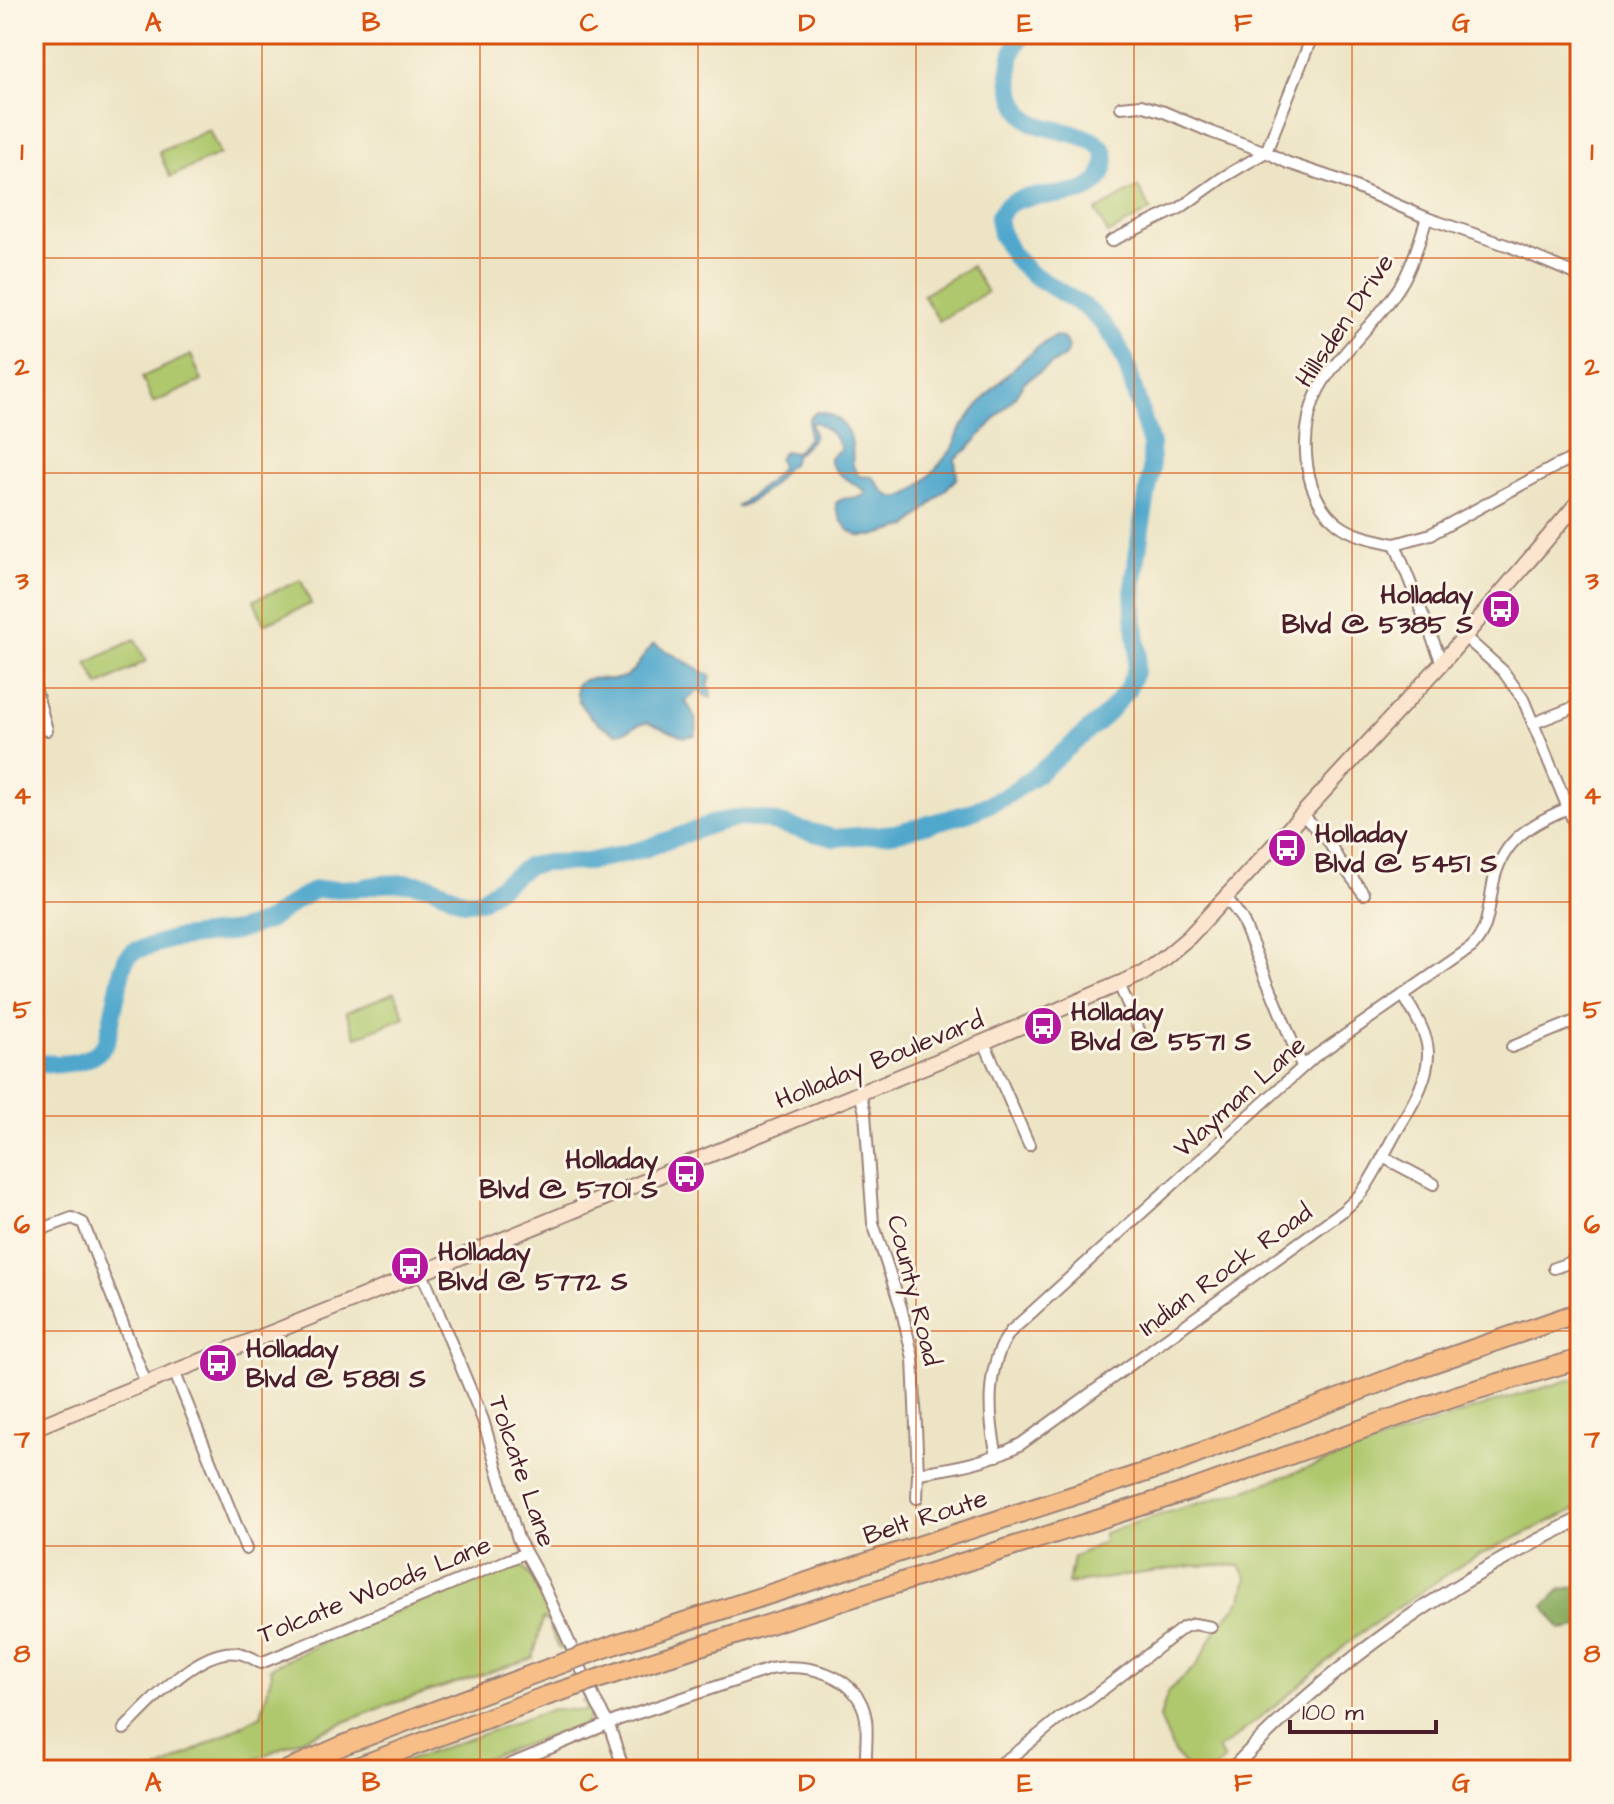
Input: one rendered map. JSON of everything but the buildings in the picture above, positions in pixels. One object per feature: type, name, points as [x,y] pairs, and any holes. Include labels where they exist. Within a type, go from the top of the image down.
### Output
[{"type":"highway","name":"Belt Route","points":[[287,1770],[346,1744],[616,1644],[1174,1463],[1407,1372],[1580,1312]]},
{"type":"highway","points":[[349,1770],[546,1696],[1191,1490],[1455,1396],[1580,1359]]},
{"type":"main road","name":"Holladay Boulevard","points":[[34,1428],[422,1273],[1144,973],[1189,937],[1442,663],[1580,500]]},
{"type":"street","points":[[1111,241],[1180,208],[1266,152],[1313,34]]},
{"type":"street","points":[[1121,107],[1141,105],[1164,112],[1580,276]]},
{"type":"street","name":"Hillsden Drive","points":[[1395,544],[1347,530],[1325,511],[1309,473],[1308,426],[1313,402],[1323,382],[1403,281],[1427,218]]},
{"type":"street","points":[[1442,663],[1395,544],[1431,534],[1580,455]]},
{"type":"street","points":[[1465,637],[1494,662],[1523,699],[1580,837]]},
{"type":"street","points":[[34,684],[47,730]]},
{"type":"street","points":[[1534,723],[1580,705]]},
{"type":"street","name":"Wayman Lane","points":[[997,1456],[992,1424],[992,1372],[997,1354],[1011,1331],[1302,1066],[1477,942],[1486,928],[1497,867],[1508,848],[1530,826],[1568,808]]},
{"type":"street","points":[[1302,814],[1326,837],[1364,894]]},
{"type":"street","points":[[1226,897],[1242,919],[1302,1066]]},
{"type":"street","points":[[1119,984],[1146,1046]]},
{"type":"street","name":"Indian Rock Road","points":[[918,1473],[969,1466],[1021,1444],[1344,1210],[1362,1192],[1424,1077],[1428,1061],[1425,1034],[1403,995]]},
{"type":"street","points":[[1512,1047],[1580,1019]]},
{"type":"street","points":[[984,1042],[1029,1145]]},
{"type":"street","name":"County Road","points":[[860,1093],[865,1113],[873,1223],[901,1307],[913,1358],[917,1498]]},
{"type":"street","points":[[1383,1157],[1434,1184]]},
{"type":"street","points":[[34,1232],[72,1218],[83,1223],[146,1383]]},
{"type":"street","points":[[1554,1268],[1580,1259]]},
{"type":"street","name":"Tolcate Lane","points":[[422,1273],[483,1420],[512,1523],[609,1725],[624,1770]]},
{"type":"street","points":[[174,1371],[246,1549]]},
{"type":"street","points":[[1231,1770],[1310,1692],[1391,1628],[1495,1563],[1580,1519]]},
{"type":"street","name":"Tolcate Woods Lane","points":[[124,1729],[176,1678],[203,1661],[233,1652],[261,1663],[525,1553]]},
{"type":"street","points":[[991,1770],[1184,1627],[1194,1624],[1211,1627]]},
{"type":"street","points":[[497,1770],[513,1767],[620,1719],[770,1669],[788,1667],[808,1668],[837,1678],[858,1697],[866,1718],[866,1770]]},
{"type":"green space","points":[[209,130],[220,154],[170,177],[159,152]]},
{"type":"green space","points":[[1138,187],[1151,210],[1108,234],[1096,211]]},
{"type":"green space","points":[[971,266],[987,292],[939,321],[923,295]]},
{"type":"green space","points":[[191,355],[202,381],[153,403],[142,377]]},
{"type":"green space","points":[[301,580],[311,604],[264,624],[254,600]]},
{"type":"green space","points":[[135,639],[146,661],[99,686],[87,663]]},
{"type":"green space","points":[[395,992],[405,1017],[356,1037],[346,1012]]},
{"type":"green space","points":[[1580,1377],[1580,1507],[1467,1561],[1356,1636],[1293,1691],[1218,1749],[1224,1760],[1214,1770],[1189,1770],[1174,1753],[1160,1718],[1168,1691],[1197,1665],[1217,1628],[1242,1599],[1247,1577],[1240,1566],[1192,1566],[1068,1584],[1073,1557],[1104,1542],[1104,1533],[1246,1490],[1485,1405]]},
{"type":"green space","points":[[517,1564],[532,1578],[563,1648],[559,1649],[548,1622],[543,1618],[533,1658],[388,1705],[232,1770],[158,1770],[261,1715],[272,1673],[270,1668],[458,1585]]},
{"type":"green space","points":[[1578,1586],[1580,1627],[1561,1630],[1544,1606],[1560,1590]]},
{"type":"green space","points":[[586,1698],[589,1716],[580,1727],[452,1770],[381,1770],[553,1709],[585,1711],[582,1700]]},
{"type":"water","points":[[1056,336],[1064,339],[1069,347],[1065,356],[1024,382],[1014,398],[967,450],[955,458],[957,478],[909,526],[873,536],[858,536],[849,530],[841,520],[836,503],[865,495],[865,491],[838,473],[830,463],[830,457],[841,449],[828,430],[816,422],[811,423],[814,435],[811,441],[795,456],[792,464],[761,494],[737,506],[777,473],[781,467],[778,458],[784,451],[795,453],[808,439],[809,419],[816,412],[829,414],[844,426],[851,438],[853,464],[859,476],[873,477],[892,497],[907,495],[921,485],[950,452],[960,430],[991,391],[1030,353]]},
{"type":"water","points":[[654,644],[711,676],[708,687],[711,698],[704,695],[701,689],[685,701],[696,722],[695,735],[684,737],[647,722],[616,733],[594,720],[579,701],[576,685],[581,681],[626,676]]},
{"type":"waterway","points":[[34,1063],[75,1062],[101,1049],[107,1041],[122,970],[126,959],[134,951],[172,939],[237,931],[268,921],[315,890],[410,883],[431,886],[465,902],[480,901],[528,866],[588,862],[644,849],[735,818],[761,819],[834,838],[895,833],[969,813],[1005,797],[1040,772],[1105,716],[1127,690],[1135,672],[1138,652],[1133,587],[1151,473],[1151,444],[1125,360],[1115,340],[1085,307],[1030,273],[1014,257],[1001,234],[998,218],[1010,204],[1025,198],[1085,190],[1101,176],[1106,161],[1103,150],[1095,142],[1042,126],[1022,113],[1013,93],[1010,73],[1013,52],[1025,34]]},
{"type":"place","name":"Holladay Blvd @ 5385 S","points":[[1501,609]]},
{"type":"place","name":"Holladay Blvd @ 5451 S","points":[[1287,848]]},
{"type":"place","name":"Holladay Blvd @ 5571 S","points":[[1043,1026]]},
{"type":"place","name":"Holladay Blvd @ 5701 S","points":[[686,1174]]},
{"type":"place","name":"Holladay Blvd @ 5772 S","points":[[410,1266]]},
{"type":"place","name":"Holladay Blvd @ 5881 S","points":[[218,1363]]}]
